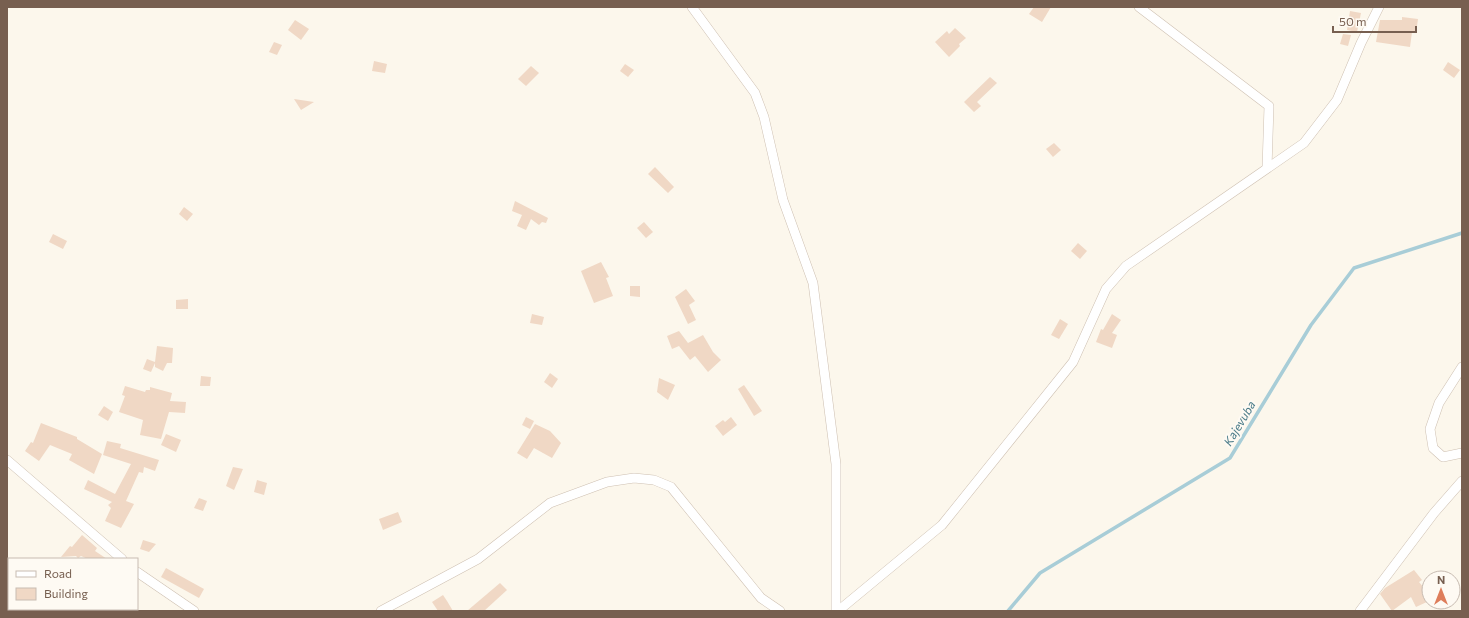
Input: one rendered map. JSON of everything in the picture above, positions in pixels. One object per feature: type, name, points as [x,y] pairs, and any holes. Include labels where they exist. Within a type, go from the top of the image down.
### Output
[{"type":"street","points":[[692,7],[755,92],[764,116],[783,200],[813,283],[836,464],[837,611]]},
{"type":"street","points":[[1139,7],[1269,106],[1267,168]]},
{"type":"street","points":[[837,611],[942,525],[1072,362],[1106,289],[1126,266],[1304,143],[1337,100],[1361,43],[1379,7]]},
{"type":"street","points":[[1462,367],[1439,403],[1430,429],[1433,448],[1443,457],[1462,453]]},
{"type":"street","points":[[7,460],[121,558]]},
{"type":"street","points":[[381,611],[478,560],[550,503],[607,482],[634,478],[654,480],[671,487],[761,598],[780,611]]},
{"type":"street","points":[[1360,611],[1434,514],[1462,481]]},
{"type":"street","points":[[138,573],[194,611]]},
{"type":"building","points":[[1034,7],[1051,7],[1042,22],[1029,14]]},
{"type":"building","points":[[1350,11],[1361,13],[1357,32],[1347,30]]},
{"type":"building","points":[[1402,17],[1418,19],[1416,33],[1412,32],[1410,47],[1376,42],[1380,20],[1402,20]]},
{"type":"building","points":[[295,20],[309,29],[301,40],[288,30]]},
{"type":"building","points":[[955,28],[966,38],[959,44],[960,46],[949,57],[935,42],[947,31],[949,34]]},
{"type":"building","points":[[1343,34],[1351,35],[1348,46],[1340,44]]},
{"type":"building","points":[[274,42],[282,45],[277,55],[269,52]]},
{"type":"building","points":[[374,61],[387,64],[385,73],[372,71]]},
{"type":"building","points":[[1448,62],[1460,70],[1454,78],[1443,70]]},
{"type":"building","points":[[625,64],[634,70],[628,77],[620,71]]},
{"type":"building","points":[[531,66],[539,73],[526,86],[518,79]]},
{"type":"building","points":[[990,77],[997,83],[977,102],[981,106],[974,112],[964,102]]},
{"type":"building","points":[[294,99],[314,102],[301,110]]},
{"type":"building","points":[[1054,143],[1061,150],[1053,157],[1046,149]]},
{"type":"building","points":[[655,167],[674,187],[668,193],[648,174]]},
{"type":"building","points":[[515,201],[548,218],[546,223],[542,222],[539,225],[531,219],[526,230],[517,226],[522,215],[512,211]]},
{"type":"building","points":[[184,207],[193,214],[187,221],[179,214]]},
{"type":"building","points":[[644,222],[653,232],[646,238],[637,228]]},
{"type":"building","points":[[53,234],[67,241],[63,249],[49,242]]},
{"type":"building","points":[[1078,243],[1087,251],[1080,259],[1071,251]]},
{"type":"building","points":[[601,262],[609,277],[606,278],[613,296],[594,303],[581,271]]},
{"type":"building","points":[[630,286],[640,286],[640,297],[630,296]]},
{"type":"building","points":[[686,289],[695,301],[689,305],[696,320],[688,324],[675,297]]},
{"type":"building","points":[[188,299],[188,309],[176,309],[176,300]]},
{"type":"building","points":[[532,314],[544,317],[542,325],[530,323]]},
{"type":"building","points":[[1112,314],[1121,320],[1112,333],[1117,335],[1112,348],[1096,342],[1101,329],[1103,330]]},
{"type":"building","points":[[1060,319],[1068,324],[1059,339],[1051,335]]},
{"type":"building","points":[[679,331],[688,343],[703,335],[713,352],[721,360],[708,372],[695,356],[690,360],[679,346],[672,349],[667,336]]},
{"type":"building","points":[[157,346],[173,348],[172,363],[167,363],[163,371],[155,367],[155,363],[151,372],[143,369],[147,359],[155,362]]},
{"type":"building","points":[[550,373],[558,379],[552,388],[544,382]]},
{"type":"building","points":[[201,376],[211,377],[210,386],[200,386]]},
{"type":"building","points":[[659,378],[675,385],[668,400],[657,392]]},
{"type":"building","points":[[744,385],[762,411],[754,416],[738,389]]},
{"type":"building","points":[[125,386],[145,392],[146,390],[150,390],[150,387],[172,393],[170,401],[186,402],[185,413],[169,412],[161,439],[140,435],[143,420],[119,412],[125,396],[122,395]]},
{"type":"building","points":[[104,406],[113,412],[108,421],[98,415]]},
{"type":"building","points":[[526,417],[534,421],[530,429],[522,425]]},
{"type":"building","points":[[731,417],[737,425],[723,436],[715,426],[723,420],[725,422]]},
{"type":"building","points":[[41,423],[77,437],[77,439],[102,454],[94,474],[69,460],[72,454],[50,445],[39,461],[25,451],[31,442],[33,443]]},
{"type":"building","points":[[535,424],[550,431],[561,443],[552,458],[534,448],[527,459],[517,453]]},
{"type":"building","points":[[166,434],[181,440],[176,452],[161,445]]},
{"type":"building","points":[[107,441],[121,444],[120,448],[159,460],[155,471],[144,467],[143,473],[139,472],[126,501],[134,504],[121,528],[105,521],[111,508],[108,505],[112,502],[84,489],[88,480],[115,494],[131,464],[103,455]]},
{"type":"building","points":[[233,467],[243,469],[234,490],[226,486]]},
{"type":"building","points":[[257,480],[267,483],[264,495],[254,492]]},
{"type":"building","points":[[199,498],[207,501],[203,511],[194,508]]},
{"type":"building","points":[[398,512],[402,522],[383,530],[379,519]]},
{"type":"building","points":[[82,535],[97,548],[95,551],[106,558],[86,558],[81,556],[78,558],[76,556],[61,557],[70,546],[72,547]]},
{"type":"building","points":[[143,540],[156,544],[149,552],[140,549]]},
{"type":"building","points":[[166,568],[204,589],[199,598],[161,577]]},
{"type":"building","points":[[1414,570],[1421,579],[1419,582],[1421,584],[1421,605],[1416,607],[1411,597],[1392,611],[1380,594],[1385,588]]},
{"type":"building","points":[[500,583],[507,590],[484,611],[467,611]]},
{"type":"building","points":[[443,595],[453,611],[438,611],[432,602]]},
{"type":"waterway","name":"Kajevuba","points":[[1008,611],[1040,573],[1230,458],[1311,325],[1354,268],[1462,233]]}]
